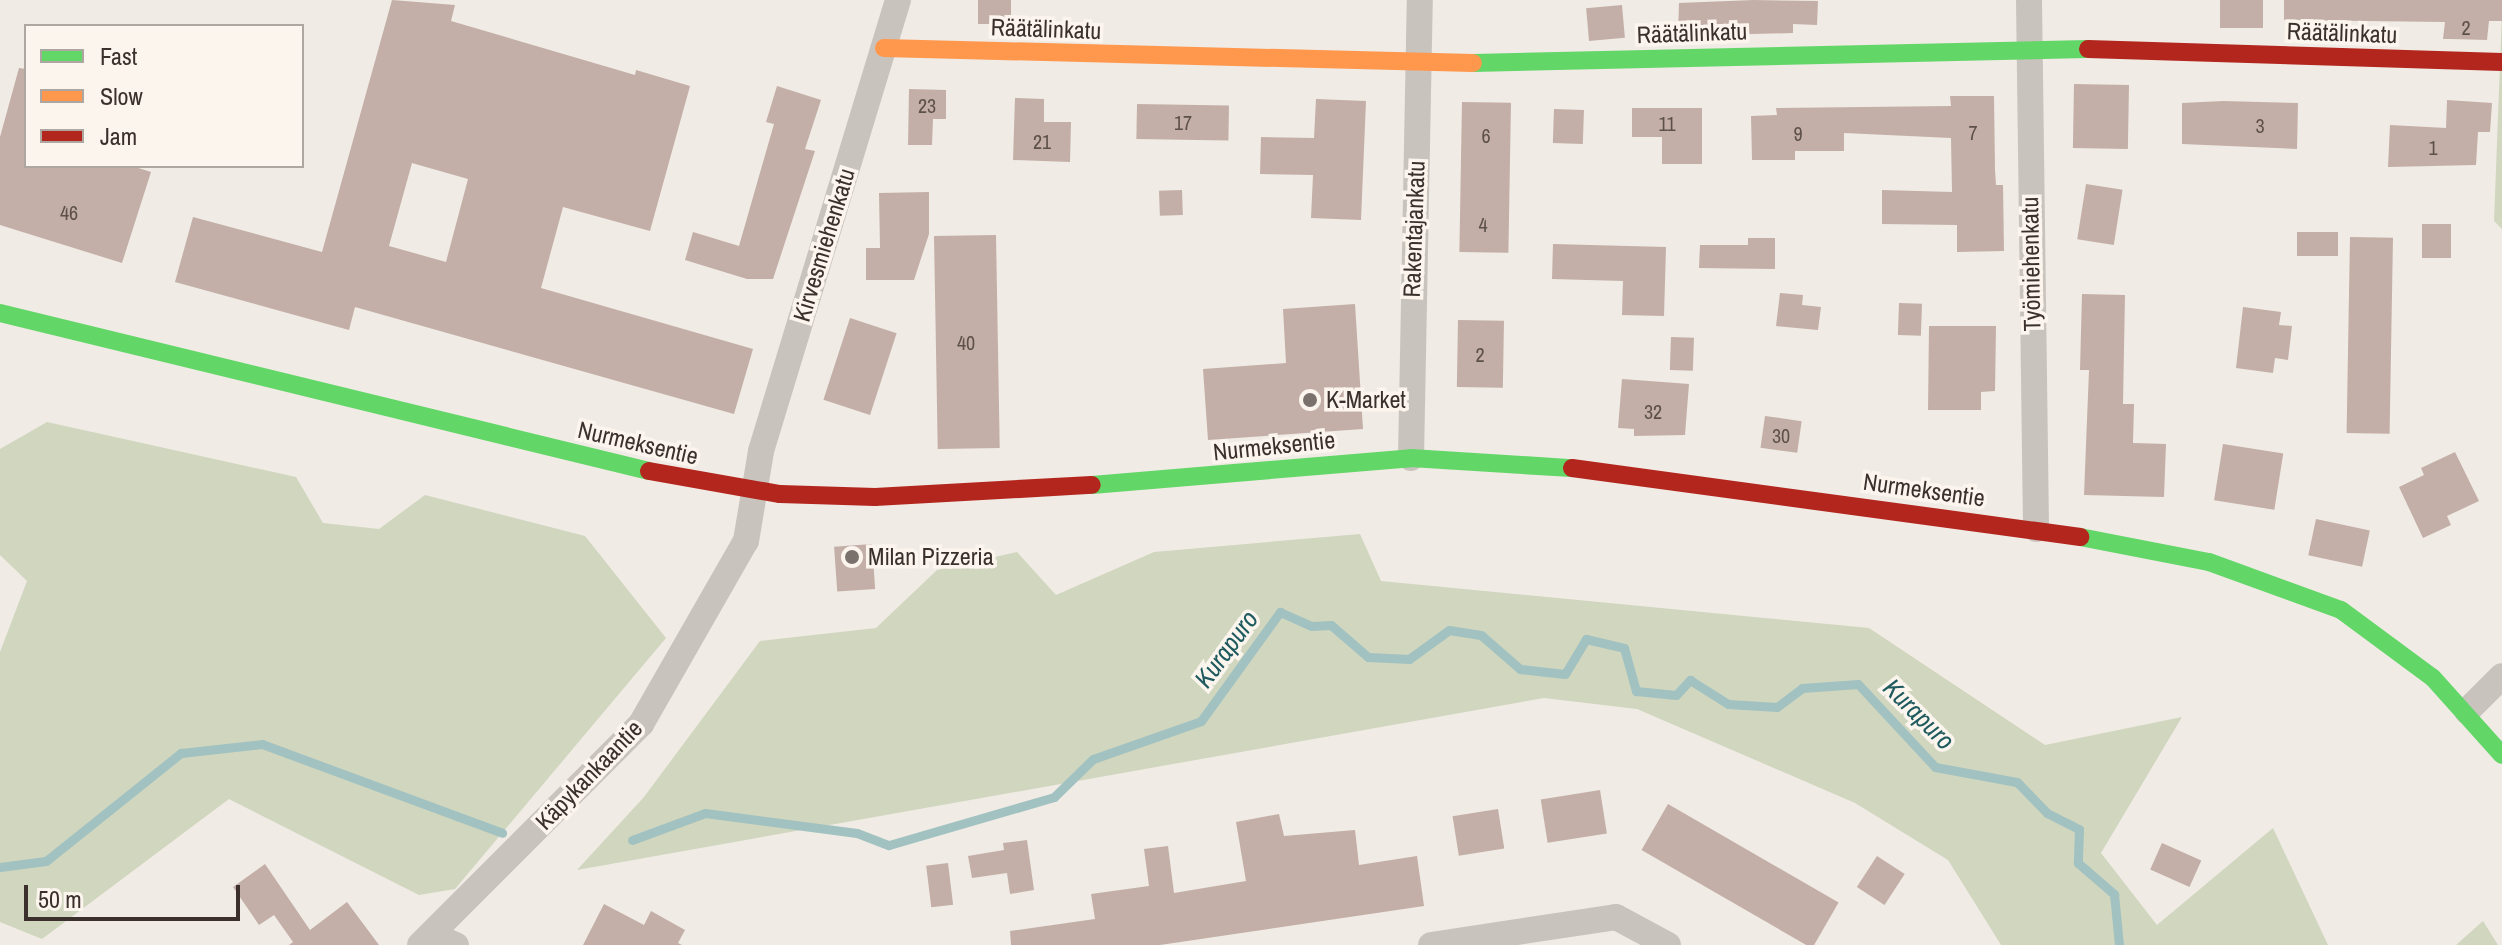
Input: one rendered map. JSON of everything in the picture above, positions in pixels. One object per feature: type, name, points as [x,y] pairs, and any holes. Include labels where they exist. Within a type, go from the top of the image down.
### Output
[{"type":"street","name":"Kirvesmiehenkatu","points":[[753,491],[898,0]]},
{"type":"street","name":"Rakentajankatu","points":[[1411,458],[1420,0]]},
{"type":"street","name":"Työmiehenkatu","points":[[2029,0],[2036,529]]},
{"type":"street","name":"Räätälinkatu","points":[[884,48],[1419,65],[2029,47],[2502,62]]},
{"type":"street","name":"Nurmeksentie","points":[[0,313],[654,472],[753,491],[875,497],[1184,480],[1411,458],[1554,466],[2036,529],[2209,562],[2302,593],[2341,610],[2386,641],[2467,711],[2502,755]]},
{"type":"street","name":"Käpykankaantie","points":[[436,942],[641,724],[746,541],[753,491]]},
{"type":"street","points":[[2467,711],[2502,676]]},
{"type":"street","points":[[1431,945],[1616,917],[1668,945]]},
{"type":"green space","points":[[2502,12],[2502,229],[2494,221]]},
{"type":"green space","points":[[47,422],[296,477],[323,523],[379,529],[425,495],[585,536],[666,638],[455,889],[419,895],[229,799],[42,939],[0,922],[0,652],[27,581],[0,555],[0,449]]},
{"type":"green space","points":[[1360,534],[1381,581],[1869,628],[2045,745],[2182,717],[2101,853],[2157,925],[2273,828],[2328,945],[2001,945],[1948,860],[1855,803],[1637,709],[1544,698],[577,870],[644,797],[760,641],[876,628],[937,570],[1017,552],[1056,595],[1154,552]]},
{"type":"green space","points":[[2483,921],[2498,945],[2456,945]]},
{"type":"building","points":[[392,0],[455,5],[451,21],[635,75],[636,70],[690,86],[650,231],[563,207],[541,288],[753,349],[734,414],[355,307],[349,330],[175,282],[193,217],[322,252]],"holes":[[[412,163],[468,179],[446,262],[389,246]]]},
{"type":"building","points":[[978,0],[1011,0],[1011,24],[978,24]]},
{"type":"building","points":[[2220,0],[2263,0],[2263,28],[2220,28]]},
{"type":"building","points":[[2284,0],[2502,0],[2502,21],[2489,21],[2487,40],[2443,39],[2445,22],[2284,20]]},
{"type":"building","points":[[1818,1],[1817,25],[1793,24],[1793,33],[1678,36],[1679,3]]},
{"type":"building","points":[[1622,5],[1625,38],[1589,41],[1586,8]]},
{"type":"building","points":[[19,68],[24,69],[24,168],[138,168],[151,172],[122,263],[0,225],[0,137]]},
{"type":"building","points":[[2074,84],[2129,85],[2128,149],[2073,148]]},
{"type":"building","points":[[777,86],[821,100],[805,149],[815,151],[773,279],[747,279],[685,260],[693,232],[739,246],[774,124],[766,122]]},
{"type":"building","points":[[909,89],[946,90],[946,119],[933,119],[932,145],[908,145]]},
{"type":"building","points":[[1950,96],[1994,96],[1995,170],[1996,185],[2003,185],[2004,251],[1957,252],[1957,225],[1882,224],[1882,190],[1952,192],[1951,138],[1844,133],[1844,151],[1795,151],[1795,160],[1752,160],[1751,116],[1777,115],[1776,108],[1951,106]]},
{"type":"building","points":[[1015,98],[1044,99],[1044,122],[1071,122],[1070,162],[1013,160]]},
{"type":"building","points":[[1316,99],[1366,101],[1361,220],[1311,218],[1313,175],[1260,174],[1261,137],[1314,138]]},
{"type":"building","points":[[2447,100],[2492,103],[2490,132],[2478,132],[2476,165],[2388,167],[2390,125],[2446,128]]},
{"type":"building","points":[[1462,102],[1511,103],[1508,253],[1459,252]]},
{"type":"building","points":[[2182,103],[2298,103],[2297,149],[2182,144]]},
{"type":"building","points":[[1137,104],[1229,106],[1228,141],[1136,139]]},
{"type":"building","points":[[1632,108],[1702,108],[1702,164],[1662,164],[1662,137],[1632,137]]},
{"type":"building","points":[[1554,109],[1584,110],[1583,144],[1553,143]]},
{"type":"building","points":[[2086,184],[2123,190],[2114,245],[2077,239]]},
{"type":"building","points":[[1182,190],[1183,215],[1160,216],[1159,191]]},
{"type":"building","points":[[929,192],[929,234],[914,280],[866,280],[866,248],[880,248],[879,193]]},
{"type":"building","points":[[2422,224],[2451,224],[2451,258],[2422,258]]},
{"type":"building","points":[[2297,232],[2338,232],[2338,256],[2297,256]]},
{"type":"building","points":[[996,235],[1000,448],[938,449],[934,236]]},
{"type":"building","points":[[2350,237],[2393,238],[2390,434],[2347,433]]},
{"type":"building","points":[[1748,238],[1775,238],[1775,269],[1699,268],[1700,245],[1748,245]]},
{"type":"building","points":[[1553,244],[1666,247],[1664,316],[1622,315],[1623,281],[1552,279]]},
{"type":"building","points":[[1780,293],[1803,295],[1802,305],[1821,307],[1818,330],[1776,326]]},
{"type":"building","points":[[2082,294],[2125,295],[2123,404],[2134,404],[2133,443],[2166,444],[2164,497],[2084,495],[2089,370],[2080,370]]},
{"type":"building","points":[[1899,303],[1922,304],[1921,336],[1898,335]]},
{"type":"building","points":[[1355,304],[1363,429],[1208,440],[1203,369],[1286,363],[1283,309]]},
{"type":"building","points":[[2243,307],[2281,312],[2279,325],[2292,326],[2288,360],[2275,358],[2273,373],[2236,368]]},
{"type":"building","points":[[850,318],[897,333],[870,415],[823,400]]},
{"type":"building","points":[[1458,320],[1504,321],[1503,388],[1457,387]]},
{"type":"building","points":[[1929,326],[1996,326],[1995,391],[1981,392],[1981,410],[1928,410]]},
{"type":"building","points":[[1671,337],[1694,338],[1693,371],[1670,370]]},
{"type":"building","points":[[1622,379],[1689,384],[1685,435],[1634,436],[1634,429],[1618,428]]},
{"type":"building","points":[[1765,416],[1802,421],[1797,453],[1761,448]]},
{"type":"building","points":[[2223,444],[2283,454],[2274,510],[2214,500]]},
{"type":"building","points":[[2455,452],[2479,501],[2447,516],[2451,525],[2423,538],[2399,487],[2424,475],[2421,468]]},
{"type":"building","points":[[2316,519],[2370,530],[2362,567],[2308,555]]},
{"type":"building","points":[[872,544],[875,589],[837,592],[834,547]]},
{"type":"building","points":[[1600,790],[1607,833],[1548,843],[1541,799]]},
{"type":"building","points":[[1668,804],[1839,902],[1814,945],[1806,945],[1642,850]]},
{"type":"building","points":[[1498,809],[1504,849],[1459,856],[1453,816]]},
{"type":"building","points":[[1279,814],[1284,836],[1355,830],[1359,865],[1417,856],[1424,906],[1160,945],[1011,945],[1010,931],[1095,919],[1091,894],[1149,886],[1144,849],[1168,846],[1174,893],[1246,881],[1236,822]]},
{"type":"building","points":[[1027,840],[1034,890],[1010,894],[1007,873],[972,878],[968,856],[1004,850],[1003,843]]},
{"type":"building","points":[[2162,843],[2201,860],[2189,887],[2150,869]]},
{"type":"building","points":[[1877,856],[1905,874],[1885,905],[1857,887]]},
{"type":"building","points":[[948,863],[953,905],[931,907],[926,866]]},
{"type":"building","points":[[265,864],[310,930],[347,902],[379,945],[289,945],[293,942],[274,915],[259,925],[233,887]]},
{"type":"building","points":[[604,904],[644,925],[651,911],[685,930],[678,943],[682,945],[583,945]]},
{"type":"waterway","name":"Kurapuro","points":[[632,840],[705,813],[857,833],[889,845],[1054,797],[1093,759],[1201,721],[1280,612],[1311,626],[1331,625],[1368,657],[1409,659],[1449,630],[1481,635],[1520,669],[1565,674],[1586,639],[1624,648],[1636,691],[1676,695],[1690,680],[1728,704],[1777,707],[1802,688],[1858,684],[1935,767],[2017,782],[2047,813],[2079,829],[2078,863],[2114,894],[2119,945]]},
{"type":"waterway","points":[[0,867],[46,861],[181,753],[262,744],[502,833]]},
{"type":"traffic: fast","points":[[1473,63],[2088,49]]},
{"type":"traffic: fast","points":[[0,313],[649,471]]},
{"type":"traffic: fast","points":[[1092,485],[1411,458],[1572,468]]},
{"type":"traffic: fast","points":[[2080,537],[2209,562],[2341,610],[2433,678],[2502,755]]},
{"type":"traffic: slow","points":[[884,48],[1473,63]]},
{"type":"traffic: jam","points":[[2088,49],[2502,62]]},
{"type":"traffic: jam","points":[[1572,468],[2080,537]]},
{"type":"traffic: jam","points":[[649,471],[780,494],[875,497],[1092,485]]},
{"type":"place","name":"K-Market","points":[[1310,400]]},
{"type":"place","name":"Milan Pizzeria","points":[[852,557]]}]
